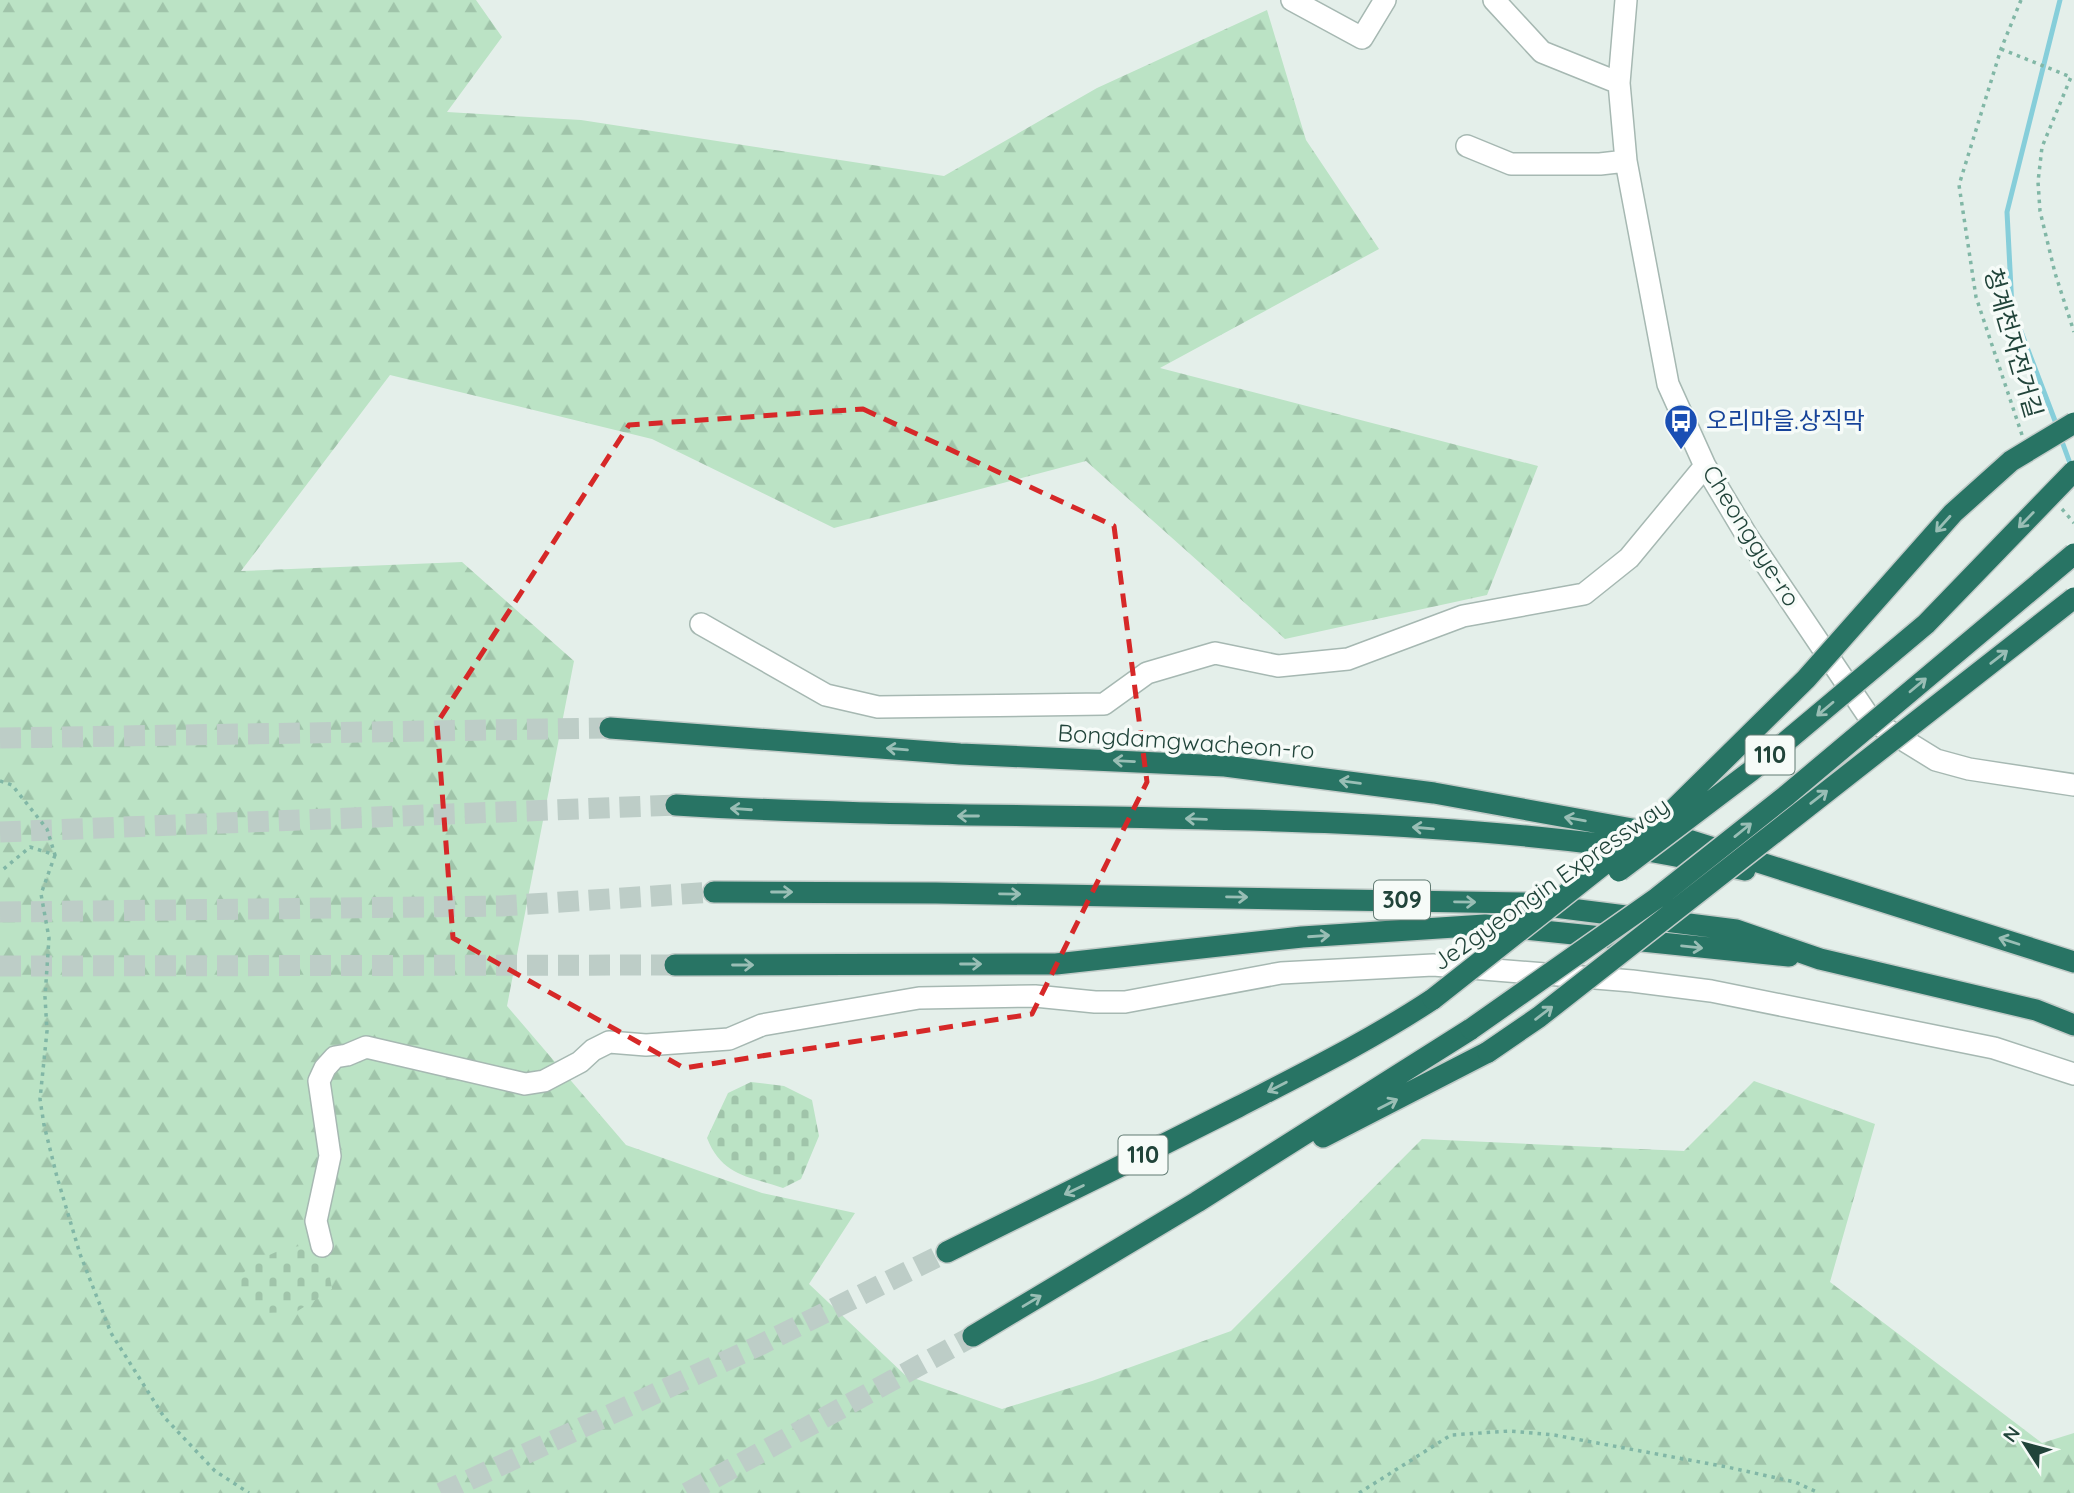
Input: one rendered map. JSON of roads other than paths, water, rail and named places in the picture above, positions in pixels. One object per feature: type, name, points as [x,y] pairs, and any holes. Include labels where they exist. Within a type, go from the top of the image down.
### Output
[{"type":"highway","points":[[1433,999],[1674,809],[1806,680],[1953,513],[2011,461],[2074,423]]},
{"type":"highway","name":"Je2gyeongin Expressway","points":[[947,1252],[1338,1056],[1398,1022],[1512,950],[1751,771],[1926,624],[2074,471]]},
{"type":"highway","name":"110","points":[[973,1336],[1197,1202],[1471,1030],[1657,898],[1787,795],[2074,554]]},
{"type":"highway","points":[[1197,1202],[1488,1052],[1539,1017],[2074,598]]},
{"type":"highway","name":"Bongdamgwacheon-ro","points":[[610,728],[960,754],[1225,766],[1434,793],[1682,838],[2074,962]]},
{"type":"highway","name":"Bongdamgwacheon-ro","points":[[676,805],[790,812],[942,816],[1130,816],[1414,828],[1609,845],[1830,886]]},
{"type":"highway","name":"309","points":[[714,892],[1523,903],[1736,930],[1820,959],[2036,1010],[2074,1025]]},
{"type":"highway","points":[[675,965],[1055,964],[1302,937],[1485,925],[1820,959]]},
{"type":"street","points":[[1292,0],[1362,38],[1385,0]]},
{"type":"street","points":[[1494,0],[1542,52],[1619,83]]},
{"type":"street","name":"Cheonggye-ro","points":[[1626,0],[1619,83],[1626,162],[1668,384],[1705,466],[1747,536],[1871,720],[1936,760],[1969,769],[2074,785]]},
{"type":"street","points":[[1468,146],[1511,164],[1626,162]]},
{"type":"street","points":[[701,624],[826,695],[878,707],[1104,704],[1147,673],[1214,653],[1278,666],[1348,659],[1463,616],[1584,594],[1629,558],[1705,466]]},
{"type":"street","points":[[322,1246],[316,1221],[330,1156],[319,1081],[325,1068],[335,1057],[366,1047],[525,1084],[544,1081],[580,1062],[593,1050],[609,1042],[646,1045],[729,1039],[762,1026],[919,998],[1035,996],[1125,1002],[1281,973],[1433,965],[1632,981],[1711,992],[1994,1048],[2074,1074]]},
{"type":"waterway","points":[[2057,426],[2012,308],[2007,212],[2060,0]]},
{"type":"waterway","points":[[2060,436],[2071,466]]},
{"type":"tunnel","points":[[0,738],[610,728]]},
{"type":"tunnel","points":[[0,832],[676,805]]},
{"type":"tunnel","points":[[0,912],[501,906],[714,892]]},
{"type":"tunnel","points":[[0,966],[675,965]]},
{"type":"tunnel","points":[[441,1493],[760,1345],[947,1252]]},
{"type":"tunnel","points":[[687,1493],[973,1336]]},
{"type":"place","name":"오리마을.상직막","points":[[1681,451]]}]
